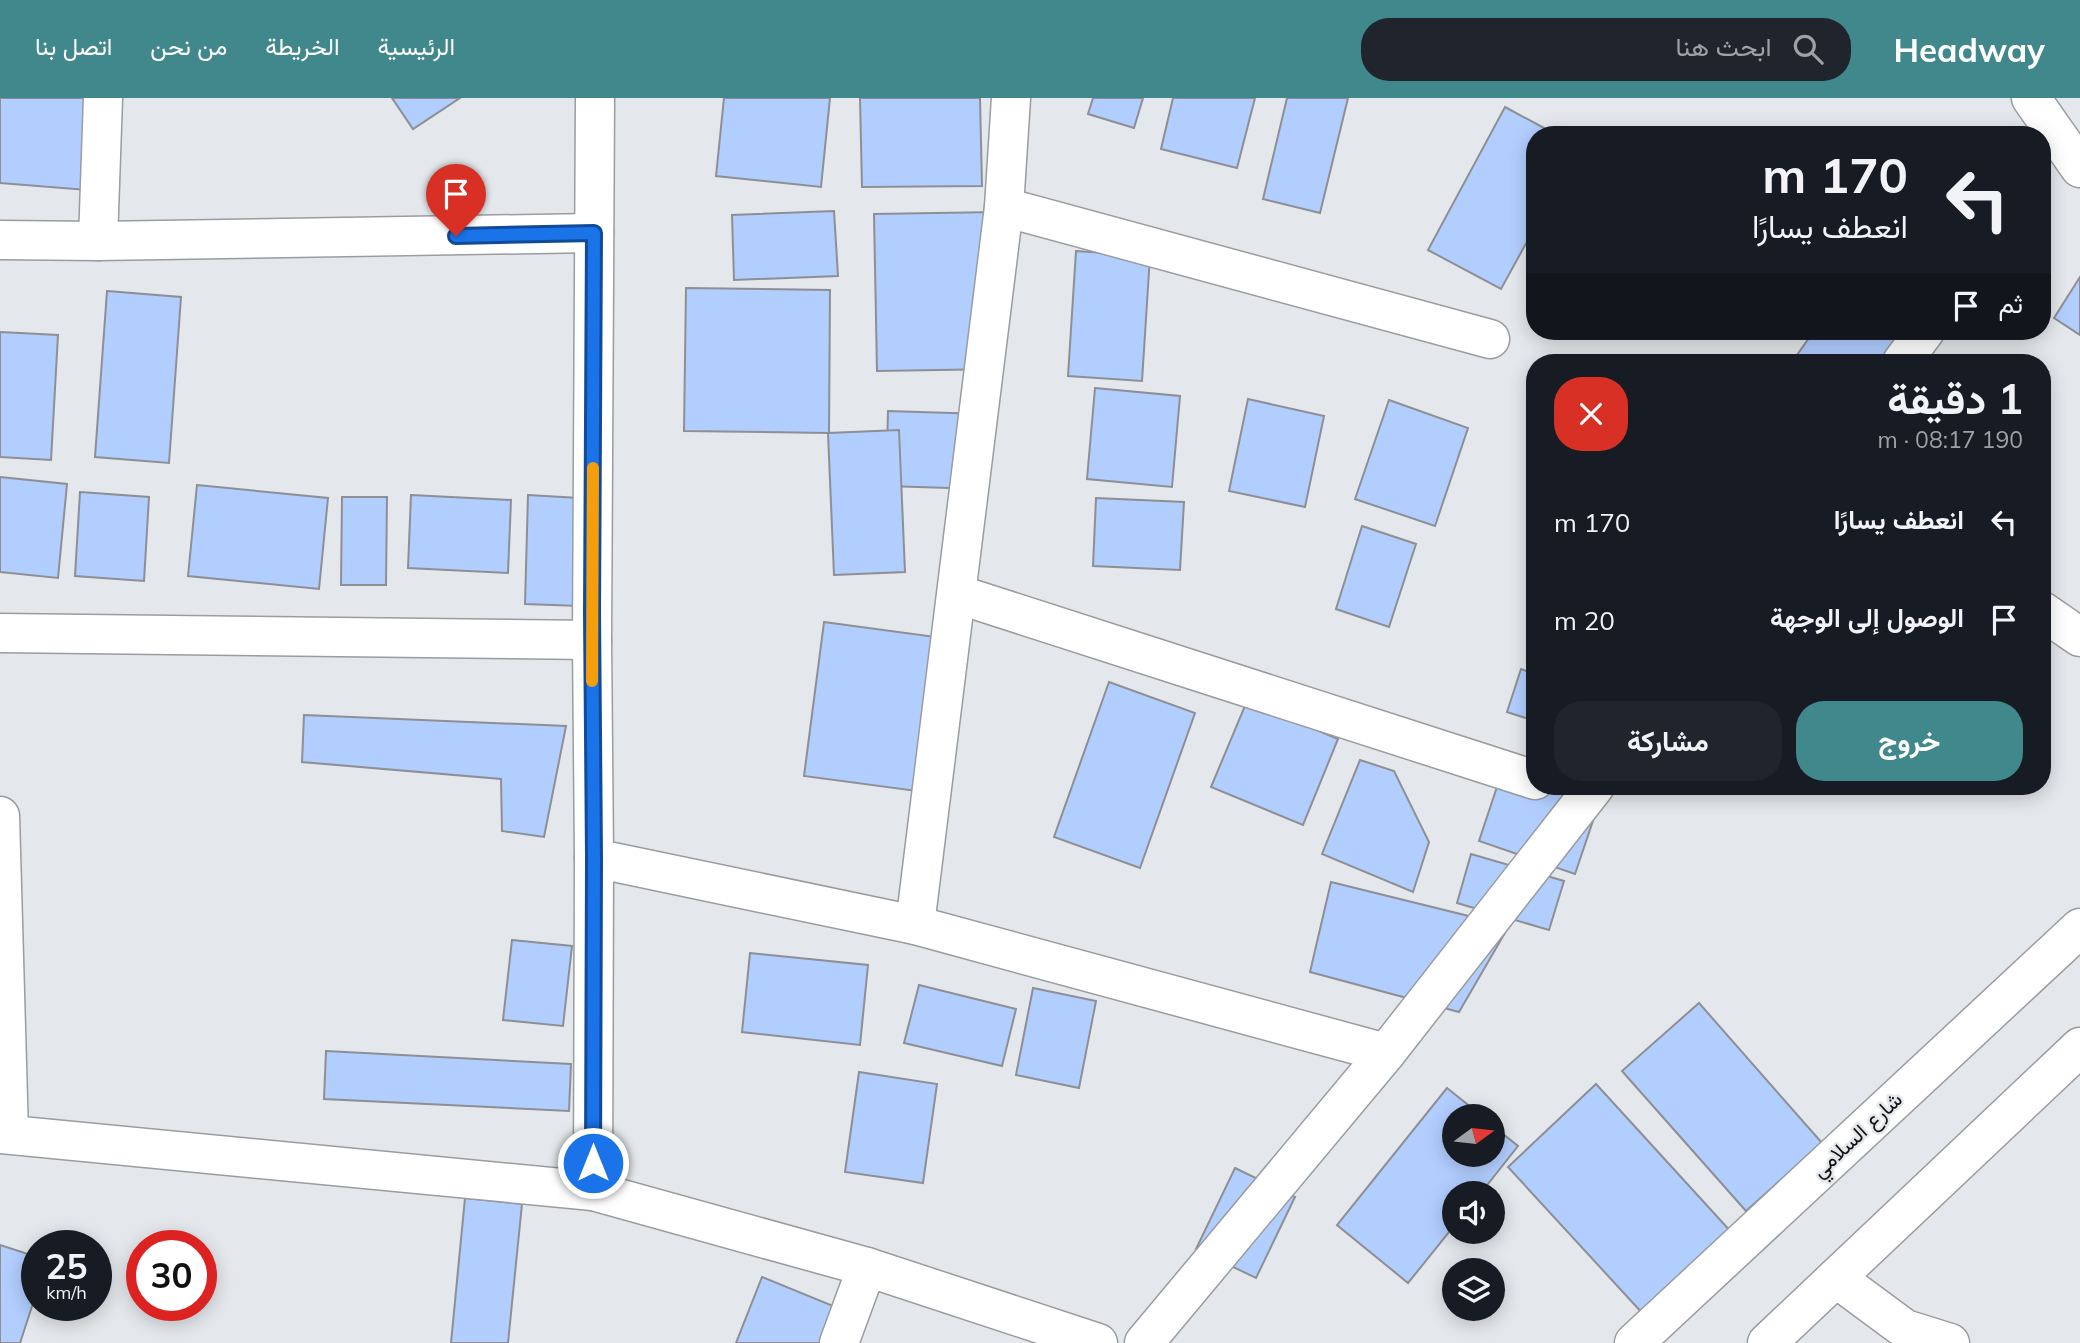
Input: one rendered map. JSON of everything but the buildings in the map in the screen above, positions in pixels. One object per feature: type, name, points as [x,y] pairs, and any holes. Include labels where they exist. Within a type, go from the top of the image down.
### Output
[{"type":"street","points":[[98,241],[103,98]]},
{"type":"street","points":[[593,1191],[595,98]]},
{"type":"street","points":[[915,925],[1004,207],[1011,98]]},
{"type":"street","points":[[2031,98],[2045,126]]},
{"type":"street","points":[[2051,139],[2061,160]]},
{"type":"street","points":[[1004,207],[1490,340]]},
{"type":"street","points":[[0,240],[98,241],[594,233]]},
{"type":"street","points":[[957,594],[1526,777]]},
{"type":"street","points":[[2051,617],[2080,637]]},
{"type":"street","points":[[0,632],[592,640]]},
{"type":"street","points":[[1144,1343],[1386,1053],[1574,795]]},
{"type":"street","points":[[0,816],[4,1134],[593,1191],[867,1267],[1098,1343]]},
{"type":"street","points":[[594,858],[915,925],[1386,1053]]},
{"type":"street","name":"شارع السلامي","points":[[1634,1343],[2080,928]]},
{"type":"street","points":[[1768,1343],[2080,1047]]},
{"type":"street","points":[[839,1343],[867,1267]]},
{"type":"street","points":[[1836,1278],[1905,1329],[1950,1343]]},
{"type":"slow traffic","points":[[592,681],[593,468]]},
{"type":"route","points":[[456,236],[594,233],[593,1163]]}]
